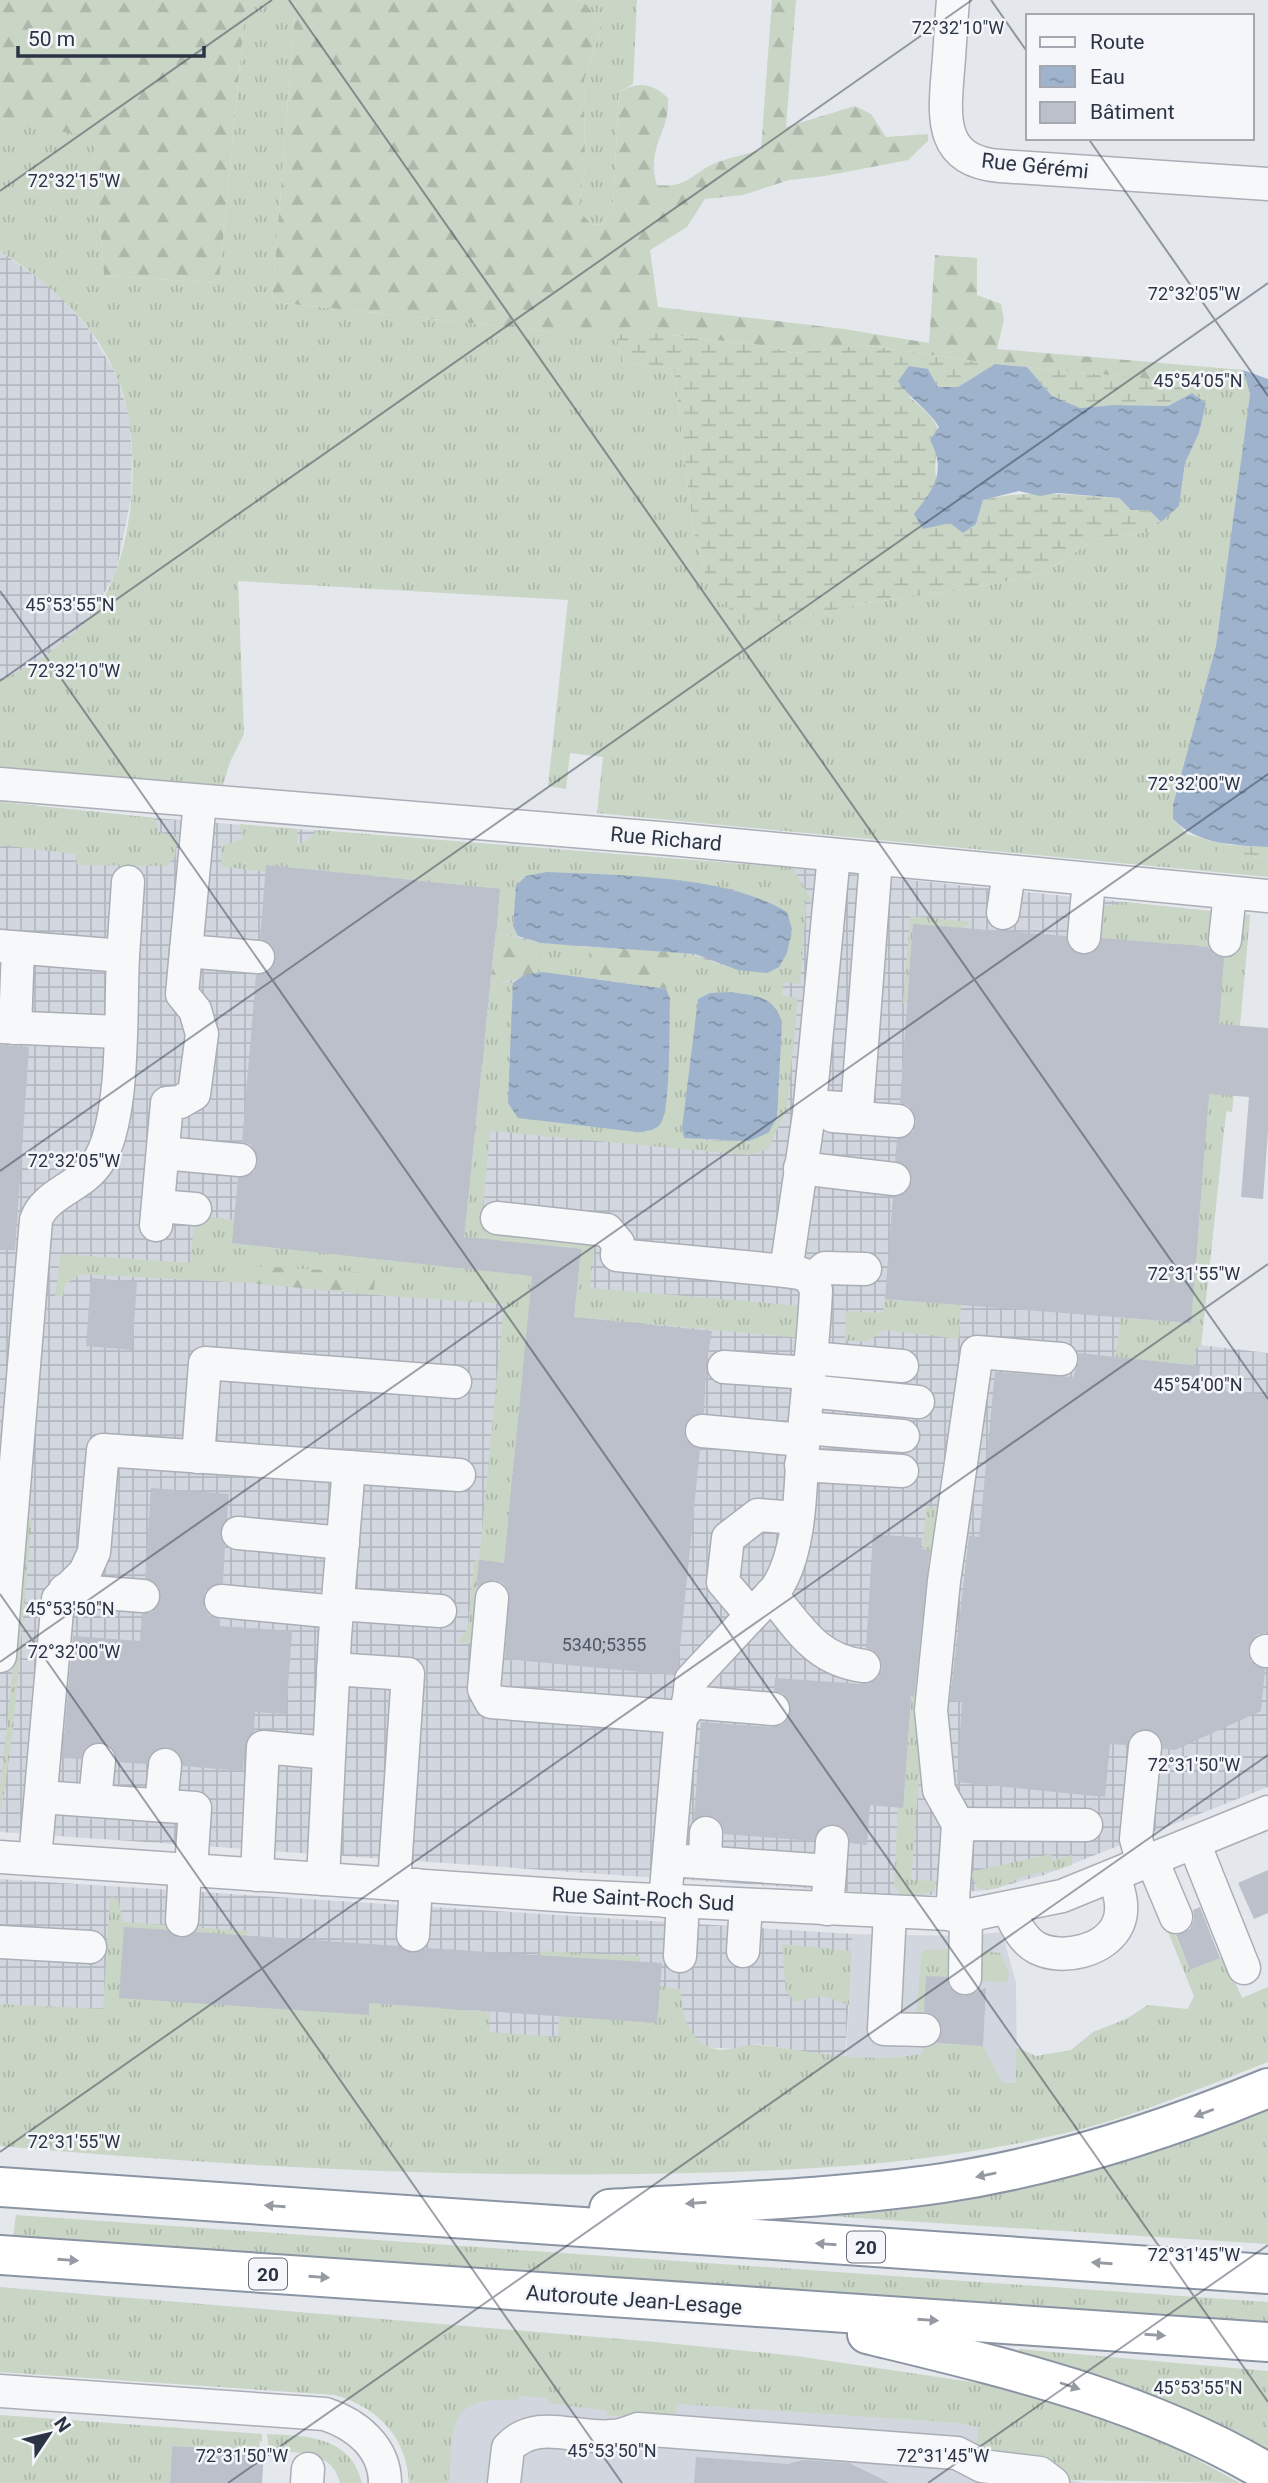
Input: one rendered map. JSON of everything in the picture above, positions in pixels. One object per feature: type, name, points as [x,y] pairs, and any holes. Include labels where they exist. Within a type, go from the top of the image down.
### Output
[{"type":"highway","points":[[464,2219],[873,2192],[943,2183],[1082,2153],[1157,2130],[1268,2088]]},
{"type":"highway","name":"20","points":[[0,2186],[1268,2274]]},
{"type":"highway","name":"Autoroute Jean-Lesage","points":[[0,2255],[1268,2342]]},
{"type":"highway","points":[[762,2309],[1024,2372],[1065,2385],[1182,2428],[1268,2473]]},
{"type":"street","name":"Rue Gérémi","points":[[953,0],[945,126],[957,148],[965,156],[990,165],[1268,184]]},
{"type":"street","name":"Rue Richard","points":[[0,784],[834,855],[1268,896]]},
{"type":"street","points":[[195,1209],[157,1215],[167,1103],[189,1098],[197,1089],[202,1034],[195,1010],[183,994],[200,801]]},
{"type":"street","points":[[668,1860],[694,1833],[685,1710],[691,1679],[761,1604],[785,1574],[796,1518],[816,1290],[799,1275],[800,1168],[809,1110],[834,855]]},
{"type":"street","points":[[809,1110],[857,1109],[876,860]]},
{"type":"street","points":[[1003,913],[1009,872]]},
{"type":"street","points":[[1084,937],[1088,880]]},
{"type":"street","points":[[0,1656],[36,1220],[45,1204],[88,1174],[105,1148],[116,1105],[128,881]]},
{"type":"street","points":[[1225,940],[1230,893]]},
{"type":"street","points":[[119,1032],[7,1028],[9,947],[123,956]]},
{"type":"street","points":[[186,951],[258,957]]},
{"type":"street","points":[[809,1110],[898,1121]]},
{"type":"street","points":[[163,1153],[240,1160]]},
{"type":"street","points":[[800,1168],[894,1179]]},
{"type":"street","points":[[497,1218],[607,1230],[618,1244],[617,1255],[799,1275],[825,1268],[865,1269]]},
{"type":"street","points":[[965,1978],[959,1915],[958,1824],[939,1790],[931,1710],[944,1581],[977,1352],[1061,1359]]},
{"type":"street","points":[[198,1457],[205,1363],[455,1382]]},
{"type":"street","points":[[724,1367],[809,1374],[902,1366]]},
{"type":"street","points":[[809,1374],[918,1402]]},
{"type":"street","points":[[702,1431],[803,1445],[902,1471]]},
{"type":"street","points":[[803,1445],[904,1436]]},
{"type":"street","points":[[35,1859],[58,1599],[85,1572],[94,1552],[103,1450],[459,1475]]},
{"type":"street","points":[[323,1879],[333,1669],[349,1467]]},
{"type":"street","points":[[796,1518],[758,1515],[727,1538],[723,1582],[761,1604],[822,1653],[841,1663],[864,1667]]},
{"type":"street","points":[[238,1533],[343,1543]]},
{"type":"street","points":[[65,1590],[143,1596]]},
{"type":"street","points":[[492,1598],[484,1689],[491,1702],[685,1710],[773,1709]]},
{"type":"street","points":[[222,1601],[440,1611]]},
{"type":"street","points":[[333,1669],[408,1674],[405,1885],[413,1935]]},
{"type":"street","points":[[257,1875],[262,1747],[329,1753]]},
{"type":"street","points":[[1145,1747],[1136,1839],[1176,1917]]},
{"type":"street","points":[[95,1800],[99,1760]]},
{"type":"street","points":[[161,1805],[165,1765]]},
{"type":"street","points":[[41,1797],[195,1808],[182,1920]]},
{"type":"street","name":"Rue Saint-Roch Sud","points":[[0,1857],[405,1885],[959,1915],[1008,1909],[1062,1896],[1268,1812]]},
{"type":"street","points":[[958,1824],[1086,1825]]},
{"type":"street","points":[[694,1833],[831,1857],[827,1909]]},
{"type":"street","points":[[668,1860],[694,1833]]},
{"type":"street","points":[[1194,1843],[1244,1968]]},
{"type":"street","points":[[668,1860],[680,1956]]},
{"type":"street","points":[[1008,1909],[1018,1929],[1036,1947],[1052,1953],[1082,1951],[1104,1940],[1119,1922],[1120,1896],[1114,1876]]},
{"type":"street","points":[[743,1951],[746,1905]]},
{"type":"street","points":[[890,1913],[884,2029],[924,2030]]},
{"type":"street","points":[[0,1942],[90,1947]]},
{"type":"street","points":[[0,2391],[325,2414],[356,2428],[368,2440],[382,2464],[386,2483]]},
{"type":"street","points":[[504,2483],[508,2448],[527,2433],[541,2431],[612,2436],[638,2429],[957,2453],[982,2466],[1040,2473],[1053,2483]]},
{"type":"shaded area","points":[[0,251],[58,292],[90,331],[117,376],[129,417],[132,454],[131,498],[116,573],[0,767]]},
{"type":"shaded area","points":[[0,802],[155,818],[793,868],[1250,915],[1232,1112],[1226,1111],[1201,1345],[1268,1353],[1268,1787],[1044,1875],[988,1890],[917,1896],[0,1832]]},
{"type":"shaded area","points":[[0,1879],[853,1934],[845,2058],[757,2044],[735,2049],[0,2004]]},
{"type":"shaded area","points":[[1002,1932],[1016,1983],[1017,2083],[845,2074],[853,1934],[960,1936]]},
{"type":"shaded area","points":[[451,2388],[979,2426],[1057,2468],[1069,2480],[1085,2483],[443,2483]]},
{"type":"green space","points":[[0,0],[246,0],[219,283],[104,276],[93,137],[0,121]]},
{"type":"green space","points":[[246,0],[296,0],[272,302],[582,335],[617,335],[621,362],[674,369],[693,528],[706,577],[789,621],[860,604],[968,589],[1043,574],[1095,539],[1149,532],[1179,506],[1185,463],[1199,433],[1210,385],[1243,370],[1250,394],[1216,646],[1173,803],[1173,819],[1187,834],[1208,840],[1215,851],[1268,858],[1268,877],[597,813],[603,757],[570,753],[566,789],[548,786],[568,600],[238,581],[244,734],[230,762],[223,785],[0,767],[0,680],[27,667],[69,638],[100,604],[122,553],[132,492],[133,461],[125,402],[117,377],[96,338],[52,290],[0,251],[0,121],[93,136],[104,276],[219,283]]},
{"type":"green space","points":[[296,0],[575,0],[585,3],[602,26],[584,80],[585,167],[578,210],[592,225],[604,224],[613,207],[619,92],[626,88],[645,85],[668,98],[666,120],[654,160],[657,185],[667,186],[683,182],[718,162],[761,150],[772,0],[796,0],[786,127],[855,106],[871,114],[886,137],[928,134],[928,141],[908,160],[789,180],[743,195],[705,199],[687,227],[650,250],[658,307],[844,329],[929,343],[935,255],[977,258],[977,295],[1001,304],[1004,320],[997,349],[1243,370],[1210,385],[995,364],[863,345],[793,353],[768,346],[670,335],[582,335],[272,302]]},
{"type":"green space","points":[[575,0],[637,0],[633,84],[619,92],[613,207],[604,224],[592,225],[578,211],[585,167],[584,80],[602,26],[585,3]]},
{"type":"green space","points":[[650,333],[768,346],[793,353],[863,345],[995,364],[958,387],[938,387],[928,369],[909,397],[934,421],[938,430],[935,469],[937,485],[950,523],[976,524],[983,500],[1034,494],[1119,498],[1131,510],[1149,509],[1161,522],[1149,532],[1095,539],[1043,574],[968,589],[860,604],[789,621],[747,620],[719,602],[706,577],[693,528],[674,369],[621,362],[617,335]]},
{"type":"green space","points":[[1027,367],[1210,385],[1206,403],[1192,393],[1168,406],[1114,405],[1080,408],[1052,396]]},
{"type":"green space","points":[[0,802],[155,818],[159,832],[177,837],[175,856],[167,866],[77,865],[76,854],[0,845]]},
{"type":"green space","points":[[240,824],[298,829],[297,845],[310,839],[317,830],[793,868],[809,896],[815,899],[814,904],[804,900],[806,908],[800,984],[784,982],[782,995],[798,998],[787,1108],[768,1149],[749,1155],[490,1131],[481,1229],[595,1241],[590,1288],[805,1306],[802,1338],[574,1317],[581,1249],[464,1237],[491,982],[513,983],[508,1102],[666,1102],[670,999],[666,989],[685,953],[738,970],[734,889],[547,872],[513,905],[513,925],[518,936],[496,933],[500,889],[267,865],[266,872],[221,866],[221,846],[242,839]],"holes":[[[778,1063],[779,1091],[771,1126],[761,1135],[748,1140],[731,1141],[684,1138]]]},
{"type":"green space","points":[[1208,840],[1229,845],[1268,847],[1268,858],[1214,851]]},
{"type":"green space","points":[[1125,902],[1218,912],[1215,947],[1095,938],[1096,908]]},
{"type":"green space","points":[[1238,914],[1250,915],[1232,1112],[1226,1111],[1201,1346],[1196,1348],[1194,1367],[1115,1357],[1121,1318],[1191,1323],[1209,1094],[1218,1030],[1224,948]]},
{"type":"green space","points":[[910,916],[971,922],[963,928],[913,924],[907,1003],[903,1003]]},
{"type":"green space","points":[[496,933],[541,943],[538,973],[510,981],[491,982]]},
{"type":"green space","points":[[541,943],[591,947],[589,954],[592,978],[538,973]]},
{"type":"green space","points":[[591,947],[685,953],[666,989],[592,978],[589,954]]},
{"type":"green space","points":[[195,1215],[234,1220],[233,1243],[532,1276],[504,1563],[479,1560],[504,1304],[374,1295],[375,1273],[251,1266],[249,1283],[82,1274],[65,1284],[63,1296],[55,1296],[61,1254],[190,1263]]},
{"type":"green space","points":[[250,1266],[375,1273],[374,1295],[249,1283]]},
{"type":"green space","points":[[885,1299],[961,1305],[959,1339],[884,1330],[867,1342],[845,1340],[846,1311],[883,1313]]},
{"type":"green space","points":[[926,1507],[941,1509],[911,1880],[936,1881],[935,1890],[917,1896],[901,1895],[894,1885],[898,1808],[903,1807]]},
{"type":"green space","points":[[29,1518],[32,1519],[13,1729],[1,1815],[0,1788]]},
{"type":"green space","points":[[479,1560],[473,1644],[458,1642],[468,1628],[474,1561]]},
{"type":"green space","points":[[1051,1854],[1053,1860],[1072,1855],[1072,1865],[1022,1877],[994,1889],[978,1888],[970,1872]]},
{"type":"green space","points":[[110,1897],[118,1898],[123,1922],[248,1931],[247,1936],[124,1927],[369,2014],[369,2003],[490,2012],[489,2032],[558,2037],[559,2016],[657,2023],[660,1986],[680,1989],[691,2031],[703,2044],[718,2050],[760,2045],[840,2056],[880,2058],[922,2054],[923,2043],[983,2046],[1002,2082],[1016,2083],[1016,2047],[1036,2056],[1071,2050],[1093,2032],[1126,2019],[1148,2005],[1188,2009],[1194,1996],[1164,1922],[1169,1920],[1190,1970],[1224,1956],[1242,1998],[1268,1987],[1268,2062],[1140,2111],[1061,2134],[956,2154],[851,2166],[744,2172],[478,2174],[239,2164],[0,2146],[0,2004],[103,2009]]},
{"type":"green space","points":[[782,1944],[852,1951],[849,2005],[823,1996],[795,2002],[786,1991]]},
{"type":"green space","points":[[956,1949],[959,1978],[926,1976],[924,2022],[916,2021],[921,1954],[925,1950]]},
{"type":"green space","points":[[975,1949],[1000,1953],[1009,1973],[1007,1982],[978,1981]]},
{"type":"green space","points":[[540,1951],[640,1956],[640,1962],[540,1956]]},
{"type":"green space","points":[[1268,2103],[1268,2244],[826,2216],[828,2208]]},
{"type":"green space","points":[[16,2215],[1268,2302],[1268,2324],[13,2238]]},
{"type":"green space","points":[[0,2287],[656,2342],[796,2356],[985,2384],[1093,2412],[1148,2433],[1240,2483],[1069,2480],[1057,2468],[986,2455],[976,2446],[979,2427],[956,2423],[677,2404],[674,2420],[607,2415],[607,2411],[549,2403],[548,2398],[519,2396],[518,2400],[478,2403],[466,2409],[458,2418],[454,2430],[449,2483],[409,2483],[402,2452],[387,2426],[364,2407],[335,2395],[0,2372]]},
{"type":"green space","points":[[1019,2349],[1268,2371],[1268,2456],[1017,2359]]},
{"type":"green space","points":[[0,2415],[262,2434],[262,2442],[260,2441],[259,2451],[172,2446],[170,2483],[0,2483]]},
{"type":"green space","points":[[267,2434],[312,2438],[338,2447],[356,2467],[362,2483],[340,2483],[336,2472],[321,2458],[302,2453],[269,2451]]},
{"type":"water","points":[[995,364],[1027,367],[1052,396],[1080,408],[1114,405],[1168,406],[1192,393],[1206,403],[1199,433],[1185,463],[1179,506],[1161,522],[1149,510],[1131,510],[1119,498],[1057,493],[1040,496],[1019,491],[983,500],[976,524],[963,533],[950,523],[923,529],[914,514],[936,479],[937,461],[930,440],[939,427],[898,381],[909,366],[928,369],[938,387],[958,387]]},
{"type":"water","points":[[1243,370],[1268,379],[1268,847],[1205,839],[1183,828],[1173,819],[1173,804],[1216,646],[1250,394]]},
{"type":"water","points":[[547,872],[671,879],[734,891],[762,900],[787,912],[792,929],[787,953],[779,967],[767,973],[738,970],[695,954],[541,943],[518,936],[513,926],[516,886],[526,876]]},
{"type":"water","points":[[543,972],[666,989],[670,998],[668,1083],[664,1114],[656,1128],[637,1132],[518,1118],[508,1103],[513,983],[524,975]]},
{"type":"water","points":[[732,992],[769,1002],[782,1022],[777,1118],[768,1133],[749,1141],[684,1138],[682,1128],[698,999],[710,993]]},
{"type":"building","points":[[266,865],[500,889],[464,1237],[581,1249],[574,1317],[712,1331],[706,1365],[704,1413],[694,1415],[684,1429],[686,1439],[700,1449],[678,1668],[674,1675],[505,1659],[509,1591],[503,1583],[494,1580],[476,1587],[479,1560],[504,1563],[532,1276],[232,1243],[238,1178],[255,1171],[258,1161],[251,1145],[242,1142],[256,975],[266,973],[276,959],[274,949],[260,939]]},
{"type":"building","points":[[913,924],[1066,936],[1068,945],[1082,955],[1092,953],[1102,938],[1208,947],[1214,954],[1224,958],[1219,1024],[1268,1028],[1268,1131],[1263,1199],[1241,1197],[1249,1097],[1209,1094],[1191,1323],[885,1299],[893,1197],[908,1190],[912,1180],[905,1165],[895,1161],[897,1139],[913,1132],[916,1122],[909,1106],[900,1103]]},
{"type":"building","points":[[0,1045],[29,1047],[15,1250],[0,1250]]},
{"type":"building","points":[[91,1278],[137,1282],[132,1350],[86,1346]]},
{"type":"building","points":[[1078,1353],[1200,1366],[1198,1389],[1268,1395],[1268,1632],[1256,1635],[1248,1650],[1250,1661],[1265,1669],[1261,1711],[1175,1750],[1163,1749],[1161,1739],[1147,1729],[1137,1731],[1127,1745],[1110,1744],[1105,1797],[957,1782],[962,1702],[950,1700],[969,1536],[979,1537],[995,1372],[1073,1377],[1079,1361]]},
{"type":"building","points":[[151,1488],[229,1494],[227,1519],[220,1532],[225,1546],[223,1583],[206,1590],[204,1608],[210,1616],[220,1619],[220,1626],[292,1631],[286,1714],[255,1712],[254,1731],[245,1745],[243,1771],[183,1766],[176,1751],[166,1747],[151,1754],[147,1764],[117,1762],[110,1746],[100,1742],[85,1749],[81,1759],[62,1758],[73,1636],[140,1641],[142,1614],[152,1612],[161,1598],[159,1587],[145,1578]]},
{"type":"building","points":[[873,1534],[922,1538],[921,1549],[930,1550],[914,1697],[911,1696],[903,1808],[870,1805],[867,1845],[850,1843],[848,1833],[834,1824],[823,1826],[814,1841],[724,1834],[722,1824],[715,1817],[706,1815],[694,1820],[701,1722],[771,1727],[781,1725],[788,1719],[791,1710],[784,1694],[774,1691],[775,1678],[861,1684],[878,1678],[882,1669],[881,1660],[876,1652],[866,1648]]},
{"type":"building","points":[[1268,1870],[1268,1913],[1254,1919],[1238,1883]]},
{"type":"building","points":[[1200,1907],[1220,1958],[1190,1970],[1176,1935],[1190,1929],[1194,1920],[1193,1910]]},
{"type":"building","points":[[124,1927],[167,1930],[180,1938],[195,1932],[399,1946],[411,1953],[426,1948],[662,1963],[657,2023],[369,2003],[369,2015],[119,1998]]},
{"type":"building","points":[[926,1976],[947,1977],[949,1987],[964,1996],[986,1988],[983,2046],[936,2043],[942,2030],[934,2015],[924,2012]]},
{"type":"building","points":[[172,2446],[264,2451],[262,2483],[170,2483]]},
{"type":"building","points":[[696,2457],[788,2464],[803,2460],[849,2463],[890,2483],[694,2483]]}]
